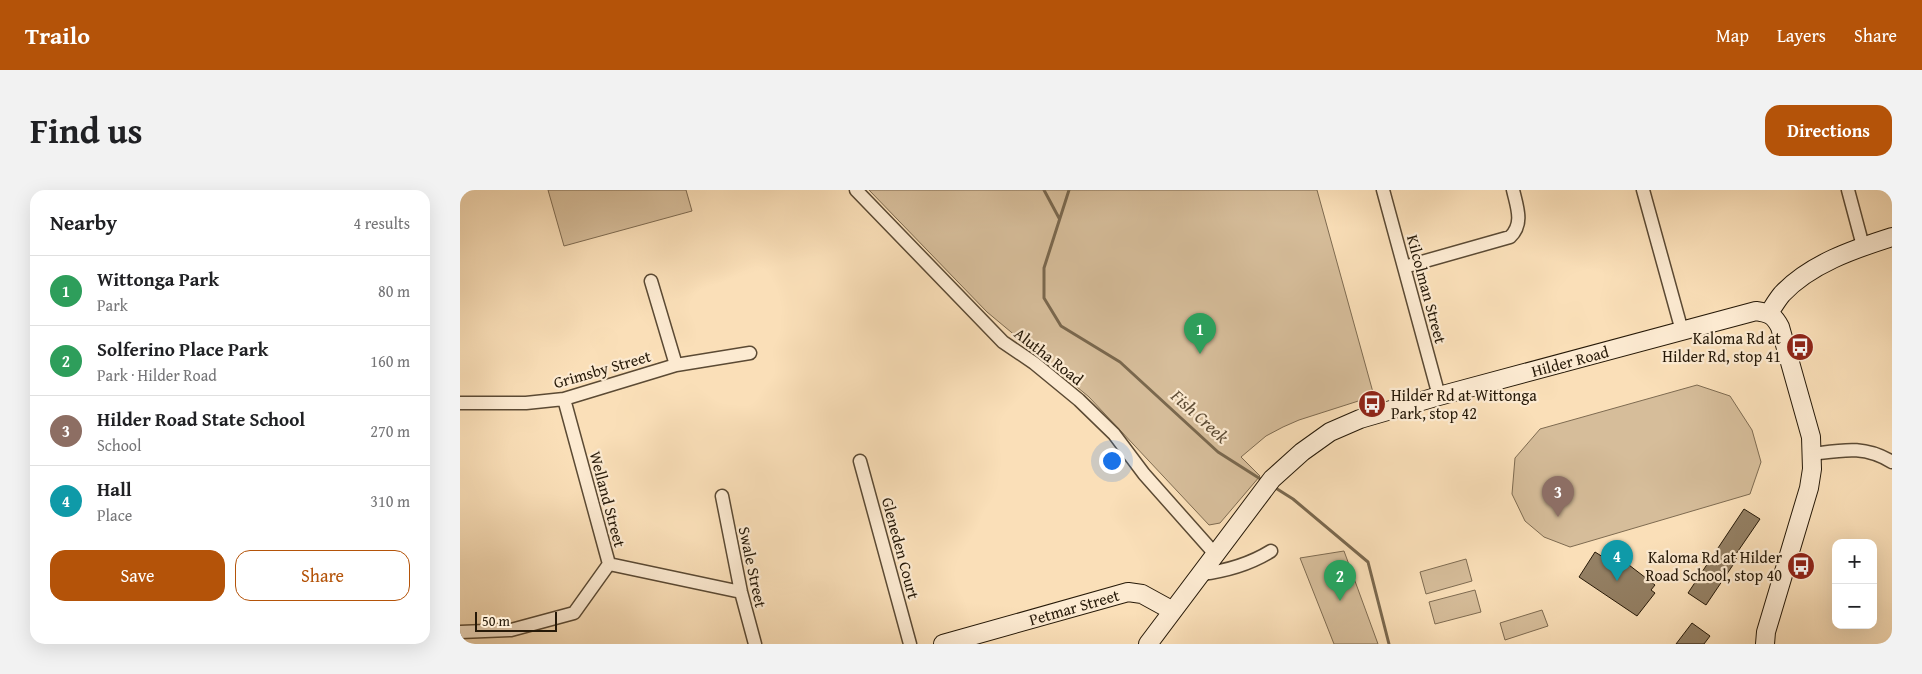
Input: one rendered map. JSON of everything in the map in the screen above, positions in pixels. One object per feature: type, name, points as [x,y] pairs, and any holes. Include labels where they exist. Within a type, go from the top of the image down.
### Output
[{"type":"street","name":"Alutha Road","points":[[856,190],[1003,342],[1034,363],[1079,400],[1114,434],[1144,474],[1215,554]]},
{"type":"street","name":"Kilcolman Street","points":[[1383,190],[1439,396]]},
{"type":"street","points":[[1404,267],[1510,237],[1517,231],[1519,221],[1513,190]]},
{"type":"street","points":[[1643,190],[1682,331]]},
{"type":"street","points":[[1848,190],[1862,246]]},
{"type":"street","points":[[1765,644],[1766,632],[1809,488],[1813,454],[1811,437],[1780,327],[1776,319],[1769,313],[1789,287],[1812,270],[1862,246],[1892,237]]},
{"type":"street","points":[[651,281],[676,365]]},
{"type":"street","name":"Hilder Road","points":[[1148,644],[1272,479],[1296,456],[1330,432],[1360,419],[1439,396],[1756,311],[1769,313]]},
{"type":"street","name":"Grimsby Street","points":[[460,403],[526,402],[564,399],[676,365],[750,353]]},
{"type":"street","name":"Welland Street","points":[[564,399],[609,564],[741,592]]},
{"type":"street","points":[[1813,454],[1852,449],[1864,450],[1892,462]]},
{"type":"street","name":"Gleneden Court","points":[[860,462],[910,644]]},
{"type":"street","name":"Swale Street","points":[[722,496],[741,592],[755,644]]},
{"type":"street","points":[[1201,574],[1222,571],[1258,559],[1271,551]]},
{"type":"street","points":[[460,632],[511,630],[574,613],[609,564]]},
{"type":"street","name":"Petmar Street","points":[[943,644],[1128,592],[1142,594],[1173,611]]},
{"type":"shaded area","points":[[548,190],[686,190],[692,211],[564,246]]},
{"type":"shaded area","points":[[869,190],[1317,190],[1374,396],[1299,420],[1266,436],[1241,457],[1260,476],[1220,523],[1209,525],[1089,397],[987,312]]},
{"type":"shaded area","points":[[1697,385],[1730,396],[1752,430],[1761,462],[1750,494],[1570,547],[1544,537],[1525,521],[1512,494],[1515,458],[1540,429]]},
{"type":"shaded area","points":[[1344,551],[1378,644],[1334,644],[1300,558]]},
{"type":"shaded area","points":[[1466,559],[1472,581],[1426,594],[1420,572]]},
{"type":"shaded area","points":[[1475,590],[1481,612],[1435,624],[1429,602]]},
{"type":"shaded area","points":[[1542,610],[1548,626],[1505,640],[1500,623]]},
{"type":"building","points":[[1744,509],[1760,519],[1734,557],[1737,559],[1706,605],[1688,593]]},
{"type":"building","points":[[1595,552],[1611,562],[1616,555],[1655,585],[1651,590],[1655,593],[1637,616],[1579,577]]},
{"type":"building","points":[[1692,623],[1710,636],[1704,644],[1676,644]]},
{"type":"waterway","points":[[1044,190],[1059,218]]},
{"type":"waterway","name":"Fish Creek","points":[[1069,190],[1044,268],[1044,298],[1061,326],[1120,362],[1218,452],[1262,480]]},
{"type":"waterway","name":"Fish Creek","points":[[1274,487],[1293,499],[1368,562],[1389,644]]},
{"type":"place","name":"Kaloma Rd at Hilder Rd, stop 41","points":[[1800,347]]},
{"type":"place","name":"Wittonga Park","points":[[1200,354]]},
{"type":"place","name":"Hilder Rd at Wittonga Park, stop 42","points":[[1372,404]]},
{"type":"place","name":"Hilder Road State School","points":[[1558,517]]},
{"type":"place","name":"Kaloma Rd at Hilder Road School, stop 40","points":[[1801,566]]},
{"type":"place","name":"Hall","points":[[1617,581]]},
{"type":"place","name":"Solferino Place Park","points":[[1340,601]]}]
